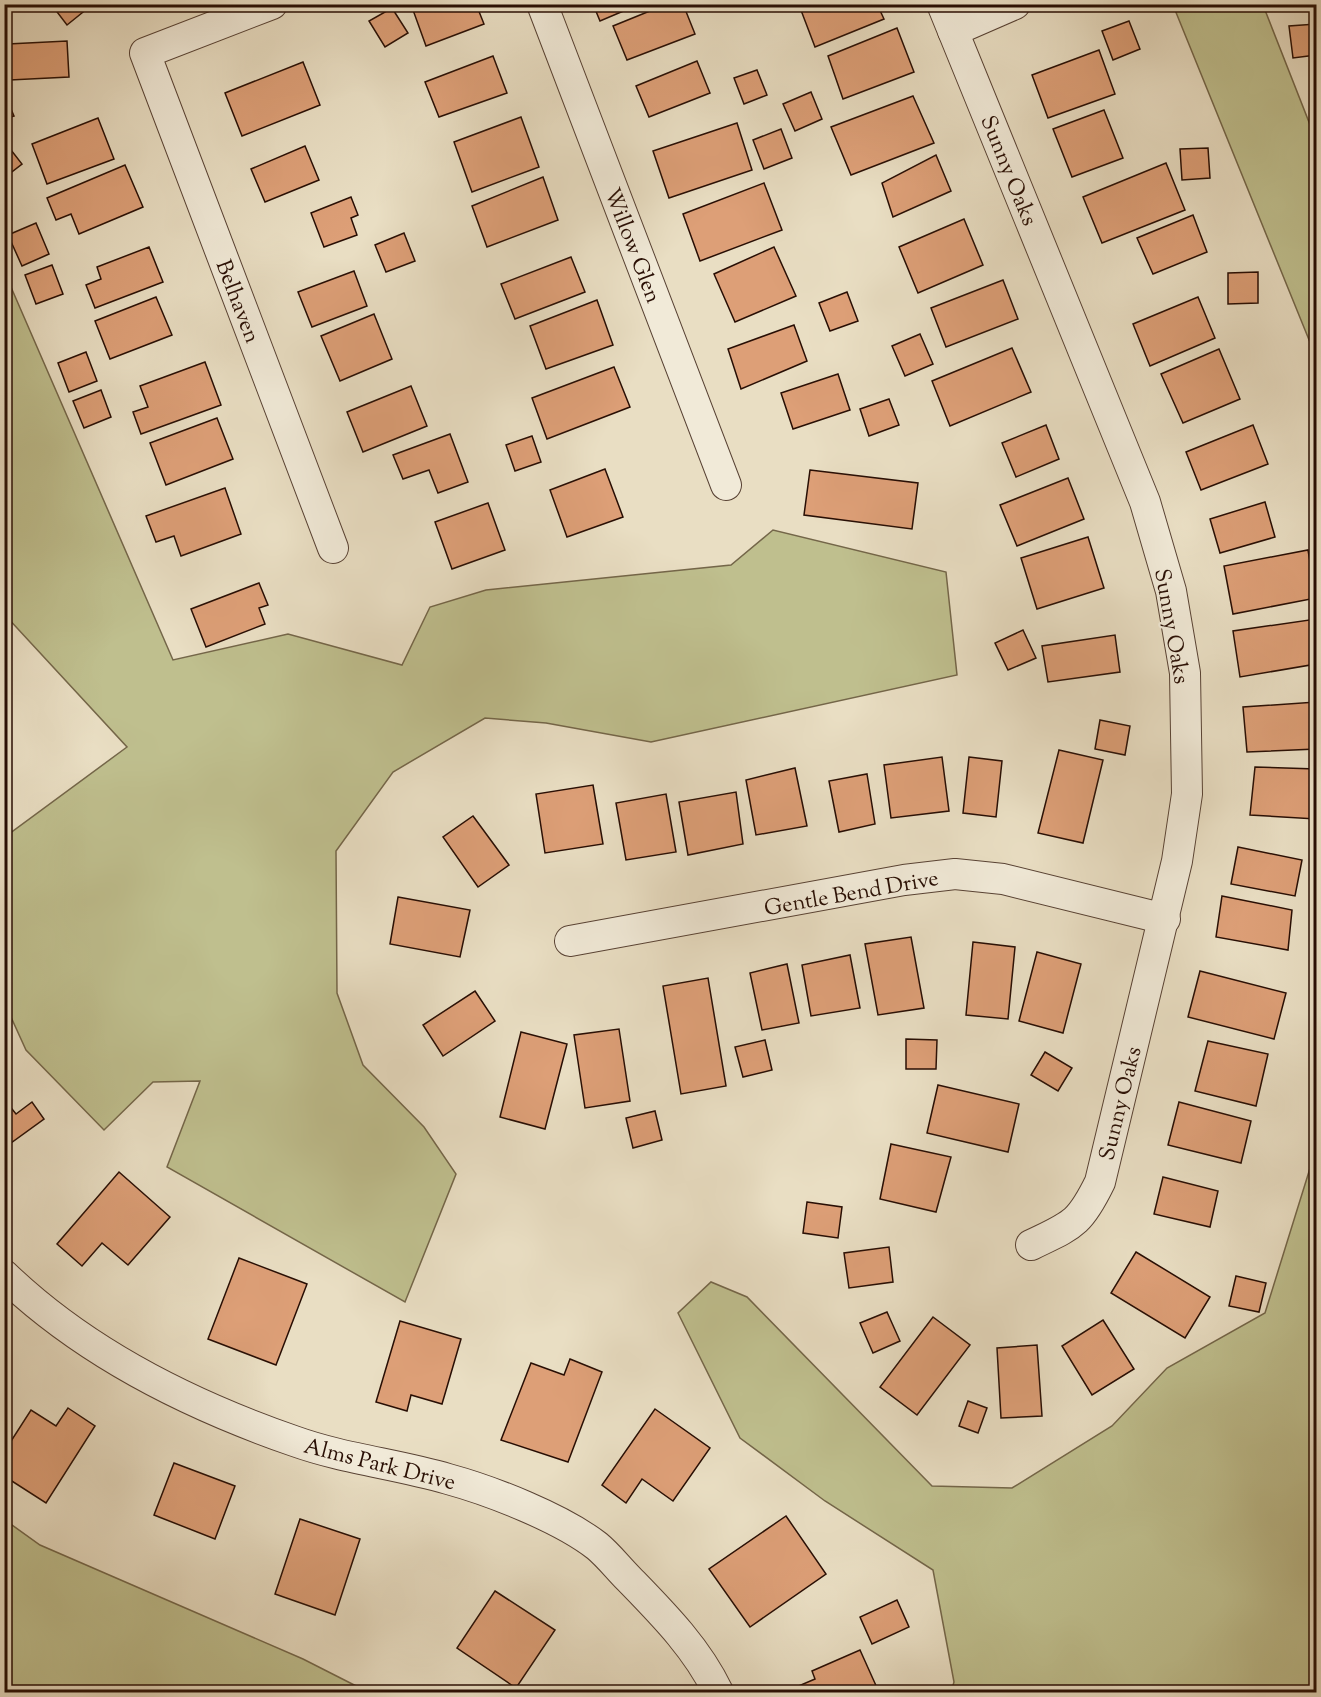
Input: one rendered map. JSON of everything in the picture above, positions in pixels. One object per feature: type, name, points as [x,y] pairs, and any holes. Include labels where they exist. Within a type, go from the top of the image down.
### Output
[{"type":"street","name":"Belhaven","points":[[272,4],[145,53],[333,548]]},
{"type":"street","name":"Willow Glen","points":[[542,4],[726,485]]},
{"type":"street","points":[[947,18],[1016,4]]},
{"type":"street","name":"Sunny Oaks","points":[[947,18],[1145,502],[1171,591],[1185,673],[1187,794],[1178,861],[1100,1182],[1085,1212],[1069,1227],[1031,1245]]},
{"type":"street","name":"Gentle Bend Drive","points":[[570,941],[904,880],[955,874],[1003,879],[1165,919]]},
{"type":"street","name":"Alms Park Drive","points":[[4,1275],[46,1311],[110,1356],[199,1402],[294,1441],[362,1461],[447,1478],[510,1500],[597,1546],[666,1616],[691,1648],[718,1692]]},
{"type":"green space","points":[[1173,5],[1263,5],[1316,140],[1316,357]]},
{"type":"green space","points":[[4,271],[173,660],[288,634],[402,665],[430,607],[486,590],[731,565],[773,530],[946,572],[957,675],[651,742],[546,723],[485,718],[393,772],[336,851],[337,993],[363,1065],[424,1127],[456,1174],[405,1302],[167,1167],[200,1081],[153,1082],[104,1130],[26,1050],[5,1004],[5,837],[127,747],[5,615]]},
{"type":"green space","points":[[1316,1149],[1316,1692],[951,1692],[954,1682],[933,1570],[825,1501],[740,1438],[678,1313],[711,1282],[747,1297],[932,1486],[1012,1488],[1112,1426],[1167,1368],[1265,1313]]},
{"type":"green space","points":[[5,1520],[40,1545],[303,1659],[368,1692],[5,1692]]},
{"type":"building","points":[[51,4],[93,4],[67,25]]},
{"type":"building","points":[[427,4],[476,4],[484,24],[426,46],[413,10]]},
{"type":"building","points":[[593,4],[640,4],[600,21]]},
{"type":"building","points":[[667,4],[683,4],[695,34],[627,60],[613,26]]},
{"type":"building","points":[[877,4],[884,19],[815,47],[799,5]]},
{"type":"building","points":[[392,8],[408,33],[385,47],[369,21]]},
{"type":"building","points":[[1129,21],[1140,49],[1113,60],[1102,31]]},
{"type":"building","points":[[1316,24],[1316,55],[1293,58],[1289,26]]},
{"type":"building","points":[[897,28],[914,72],[843,99],[828,56]]},
{"type":"building","points":[[67,41],[69,77],[10,80],[8,44]]},
{"type":"building","points":[[1099,50],[1115,94],[1048,118],[1032,75]]},
{"type":"building","points":[[493,56],[507,93],[439,117],[425,82]]},
{"type":"building","points":[[697,61],[710,93],[649,117],[636,86]]},
{"type":"building","points":[[303,62],[320,105],[242,136],[225,93]]},
{"type":"building","points":[[757,70],[767,95],[744,104],[734,78]]},
{"type":"building","points":[[811,92],[822,119],[795,131],[783,104]]},
{"type":"building","points":[[4,93],[14,116],[4,119]]},
{"type":"building","points":[[913,96],[934,143],[851,175],[831,127]]},
{"type":"building","points":[[1104,110],[1123,158],[1072,177],[1053,129]]},
{"type":"building","points":[[521,117],[539,167],[472,192],[454,142]]},
{"type":"building","points":[[98,118],[114,159],[47,184],[32,144]]},
{"type":"building","points":[[737,123],[752,170],[669,198],[653,151]]},
{"type":"building","points":[[781,129],[792,158],[764,169],[753,140]]},
{"type":"building","points":[[4,141],[22,164],[4,178]]},
{"type":"building","points":[[305,146],[319,180],[265,202],[251,169]]},
{"type":"building","points":[[1208,148],[1210,178],[1182,180],[1180,149]]},
{"type":"building","points":[[936,155],[951,191],[893,217],[882,183]]},
{"type":"building","points":[[1166,163],[1185,210],[1102,243],[1083,197]]},
{"type":"building","points":[[125,165],[143,207],[79,234],[71,214],[56,220],[47,198]]},
{"type":"building","points":[[543,177],[558,220],[487,247],[472,206]]},
{"type":"building","points":[[764,183],[782,230],[700,261],[683,214]]},
{"type":"building","points":[[351,197],[358,215],[351,218],[357,235],[324,247],[311,213]]},
{"type":"building","points":[[1193,215],[1207,252],[1153,274],[1137,238]]},
{"type":"building","points":[[964,219],[983,265],[918,293],[899,247]]},
{"type":"building","points":[[36,223],[49,254],[22,266],[8,235]]},
{"type":"building","points":[[404,233],[415,261],[386,272],[375,245]]},
{"type":"building","points":[[149,247],[163,282],[95,308],[86,285],[101,279],[97,267]]},
{"type":"building","points":[[774,247],[796,296],[735,322],[714,274]]},
{"type":"building","points":[[571,257],[585,292],[515,319],[501,284]]},
{"type":"building","points":[[52,265],[63,294],[36,304],[25,275]]},
{"type":"building","points":[[354,271],[367,306],[312,327],[298,292]]},
{"type":"building","points":[[1258,272],[1258,303],[1228,304],[1228,273]]},
{"type":"building","points":[[1003,280],[1018,319],[946,347],[931,308]]},
{"type":"building","points":[[847,292],[858,321],[830,331],[819,303]]},
{"type":"building","points":[[156,297],[172,335],[110,359],[95,321]]},
{"type":"building","points":[[1198,297],[1215,338],[1150,366],[1133,324]]},
{"type":"building","points":[[597,300],[613,345],[546,369],[530,326]]},
{"type":"building","points":[[374,314],[392,359],[340,381],[321,336]]},
{"type":"building","points":[[794,325],[807,361],[741,389],[728,349]]},
{"type":"building","points":[[920,334],[933,364],[905,376],[892,346]]},
{"type":"building","points":[[1012,348],[1031,392],[950,426],[932,381]]},
{"type":"building","points":[[1219,349],[1240,399],[1183,423],[1161,374]]},
{"type":"building","points":[[86,352],[97,381],[69,392],[58,363]]},
{"type":"building","points":[[205,362],[221,405],[141,434],[133,412],[148,407],[140,386]]},
{"type":"building","points":[[614,367],[630,407],[547,439],[532,398]]},
{"type":"building","points":[[838,374],[850,410],[793,429],[781,393]]},
{"type":"building","points":[[411,386],[427,426],[363,452],[347,412]]},
{"type":"building","points":[[101,390],[111,417],[84,428],[73,401]]},
{"type":"building","points":[[889,399],[899,425],[869,436],[860,409]]},
{"type":"building","points":[[217,418],[233,459],[166,485],[150,443]]},
{"type":"building","points":[[1046,425],[1059,459],[1016,477],[1002,443]]},
{"type":"building","points":[[1253,425],[1268,464],[1201,490],[1186,452]]},
{"type":"building","points":[[450,434],[468,482],[438,493],[429,470],[403,479],[393,455]]},
{"type":"building","points":[[532,436],[541,462],[515,471],[506,445]]},
{"type":"building","points":[[605,469],[623,517],[567,537],[550,490]]},
{"type":"building","points":[[810,470],[918,483],[912,529],[804,515]]},
{"type":"building","points":[[1068,478],[1084,519],[1017,546],[1000,505]]},
{"type":"building","points":[[225,488],[241,534],[181,556],[174,536],[156,542],[146,516]]},
{"type":"building","points":[[1265,502],[1275,537],[1220,553],[1210,519]]},
{"type":"building","points":[[488,503],[505,550],[452,569],[435,522]]},
{"type":"building","points":[[1088,537],[1104,588],[1037,609],[1021,558]]},
{"type":"building","points":[[1308,550],[1316,598],[1233,614],[1224,566]]},
{"type":"building","points":[[259,583],[268,605],[259,608],[265,624],[206,647],[191,609]]},
{"type":"building","points":[[1316,619],[1316,664],[1240,677],[1233,631]]},
{"type":"building","points":[[1023,630],[1036,658],[1008,670],[995,643]]},
{"type":"building","points":[[1115,635],[1120,672],[1048,682],[1042,646]]},
{"type":"building","points":[[1316,702],[1316,749],[1247,752],[1243,707]]},
{"type":"building","points":[[1100,720],[1130,726],[1125,755],[1095,749]]},
{"type":"building","points":[[1059,750],[1103,760],[1083,843],[1038,833]]},
{"type":"building","points":[[942,757],[949,811],[891,818],[884,765]]},
{"type":"building","points":[[969,757],[1002,761],[996,817],[963,813]]},
{"type":"building","points":[[1255,767],[1316,769],[1316,819],[1250,815]]},
{"type":"building","points":[[795,768],[807,826],[756,835],[746,780]]},
{"type":"building","points":[[867,774],[875,824],[839,832],[829,781]]},
{"type":"building","points":[[593,785],[603,844],[545,853],[536,794]]},
{"type":"building","points":[[736,792],[743,844],[688,855],[679,802]]},
{"type":"building","points":[[666,794],[676,852],[626,860],[616,803]]},
{"type":"building","points":[[473,816],[509,865],[478,887],[443,837]]},
{"type":"building","points":[[1238,847],[1302,860],[1295,896],[1231,884]]},
{"type":"building","points":[[1222,896],[1292,910],[1288,950],[1216,937]]},
{"type":"building","points":[[398,897],[470,910],[460,957],[390,944]]},
{"type":"building","points":[[911,937],[924,1008],[878,1015],[865,944]]},
{"type":"building","points":[[973,942],[1015,947],[1008,1019],[966,1015]]},
{"type":"building","points":[[1037,952],[1081,964],[1063,1033],[1019,1021]]},
{"type":"building","points":[[850,955],[860,1008],[811,1016],[802,965]]},
{"type":"building","points":[[787,964],[799,1023],[762,1030],[750,973]]},
{"type":"building","points":[[1200,971],[1286,993],[1274,1039],[1188,1017]]},
{"type":"building","points":[[708,978],[726,1086],[681,1094],[663,986]]},
{"type":"building","points":[[475,991],[495,1021],[443,1056],[423,1025]]},
{"type":"building","points":[[619,1029],[630,1101],[585,1108],[574,1035]]},
{"type":"building","points":[[521,1032],[567,1044],[545,1129],[500,1117]]},
{"type":"building","points":[[906,1039],[937,1040],[936,1069],[906,1069]]},
{"type":"building","points":[[765,1040],[772,1070],[743,1077],[735,1047]]},
{"type":"building","points":[[1208,1041],[1268,1054],[1256,1106],[1195,1091]]},
{"type":"building","points":[[1045,1052],[1072,1068],[1058,1091],[1031,1075]]},
{"type":"building","points":[[938,1085],[1019,1104],[1008,1152],[927,1133]]},
{"type":"building","points":[[4,1099],[16,1114],[32,1102],[44,1119],[4,1148]]},
{"type":"building","points":[[1179,1102],[1251,1121],[1241,1163],[1168,1145]]},
{"type":"building","points":[[655,1111],[662,1140],[633,1148],[626,1118]]},
{"type":"building","points":[[891,1144],[951,1157],[936,1212],[880,1199]]},
{"type":"building","points":[[119,1172],[170,1217],[128,1265],[102,1243],[82,1266],[57,1244]]},
{"type":"building","points":[[1163,1177],[1218,1191],[1210,1227],[1154,1214]]},
{"type":"building","points":[[807,1202],[842,1207],[838,1238],[803,1233]]},
{"type":"building","points":[[889,1247],[893,1282],[849,1288],[844,1253]]},
{"type":"building","points":[[1136,1252],[1210,1297],[1185,1338],[1111,1293]]},
{"type":"building","points":[[239,1258],[307,1284],[276,1365],[208,1339]]},
{"type":"building","points":[[1236,1276],[1266,1283],[1259,1312],[1229,1306]]},
{"type":"building","points":[[887,1312],[900,1341],[873,1353],[860,1323]]},
{"type":"building","points":[[933,1317],[970,1345],[917,1415],[880,1387]]},
{"type":"building","points":[[1103,1320],[1134,1369],[1092,1395],[1062,1346]]},
{"type":"building","points":[[400,1321],[461,1339],[442,1404],[411,1395],[407,1411],[376,1402]]},
{"type":"building","points":[[1037,1345],[1042,1416],[1001,1418],[997,1348]]},
{"type":"building","points":[[570,1359],[602,1372],[568,1462],[501,1440],[531,1363],[564,1375]]},
{"type":"building","points":[[968,1401],[987,1408],[978,1433],[959,1426]]},
{"type":"building","points":[[68,1408],[95,1426],[46,1503],[4,1476],[4,1452],[31,1410],[56,1426]]},
{"type":"building","points":[[655,1409],[710,1448],[673,1501],[642,1479],[626,1503],[602,1485]]},
{"type":"building","points":[[174,1463],[235,1486],[215,1539],[154,1515]]},
{"type":"building","points":[[786,1516],[826,1574],[750,1627],[709,1569]]},
{"type":"building","points":[[300,1519],[360,1539],[335,1615],[275,1594]]},
{"type":"building","points":[[495,1591],[555,1630],[516,1688],[457,1648]]},
{"type":"building","points":[[897,1600],[909,1627],[872,1644],[860,1617]]},
{"type":"building","points":[[860,1650],[878,1690],[873,1692],[799,1692],[796,1687],[815,1679],[812,1671]]}]
